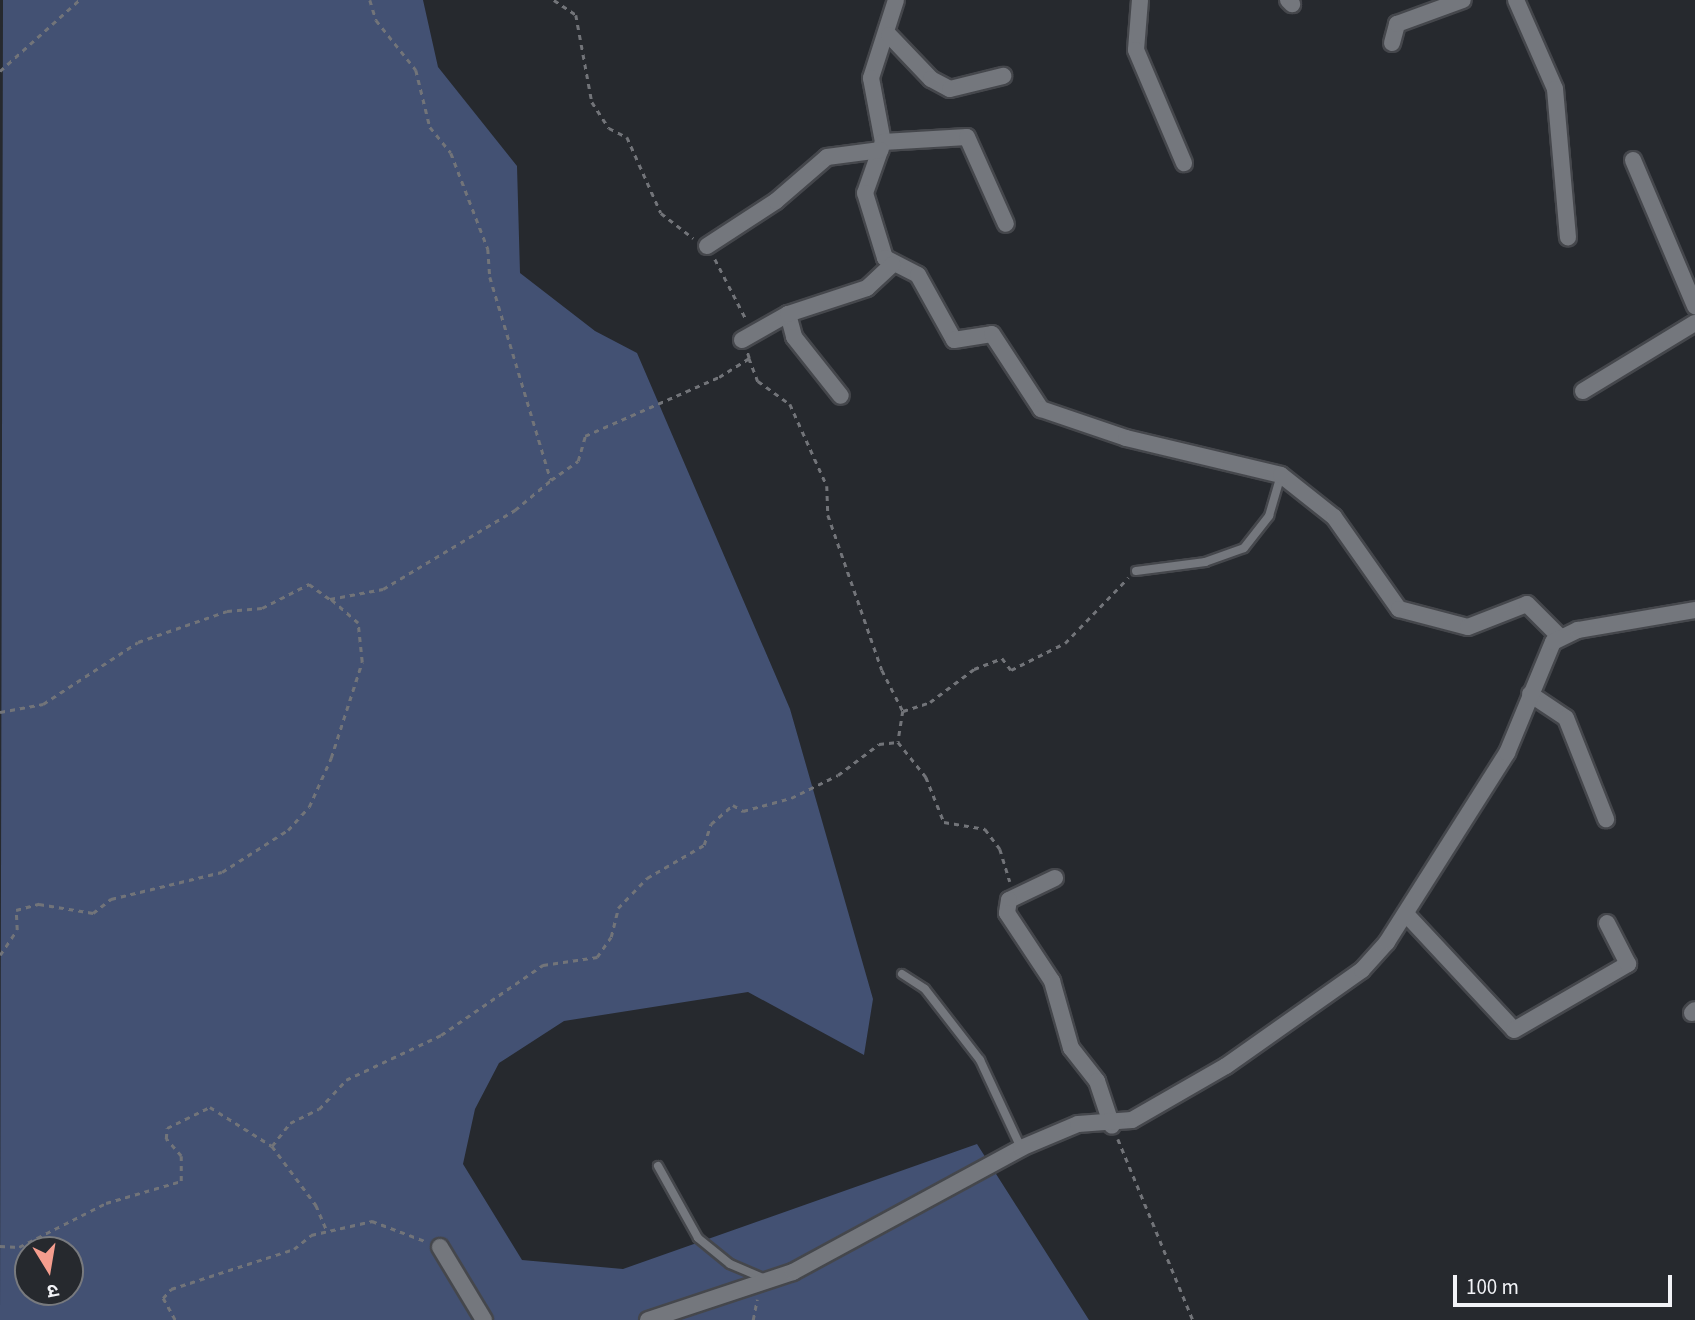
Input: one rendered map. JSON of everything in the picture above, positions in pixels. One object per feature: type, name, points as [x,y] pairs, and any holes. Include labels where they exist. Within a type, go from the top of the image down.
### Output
[{"type":"street","points":[[896,0],[889,35],[870,86],[882,146],[865,193],[892,264],[918,275],[956,342],[992,334],[1036,407],[1126,438],[1281,475],[1334,517],[1399,609],[1468,627],[1527,604],[1560,636]]},
{"type":"street","points":[[1140,0],[1136,50],[1184,163]]},
{"type":"street","points":[[1392,43],[1397,24],[1463,0]]},
{"type":"street","points":[[1516,0],[1555,89],[1568,237]]},
{"type":"street","points":[[889,35],[931,79],[950,89],[1003,76]]},
{"type":"street","points":[[707,246],[776,201],[827,157],[882,146],[967,136],[1006,224]]},
{"type":"street","points":[[1633,160],[1695,306]]},
{"type":"street","points":[[742,340],[788,314],[867,288],[892,264]]},
{"type":"street","points":[[788,314],[799,344],[841,396]]},
{"type":"street","points":[[1583,391],[1695,323]]},
{"type":"street","points":[[649,1320],[767,1280],[937,1199],[1021,1149],[1078,1124],[1113,1126],[1226,1066],[1362,970],[1406,914],[1507,753],[1546,650],[1560,636],[1695,610]]},
{"type":"street","points":[[1530,694],[1566,718],[1605,819]]},
{"type":"street","points":[[1055,878],[1007,903],[1009,920],[1052,981],[1071,1048],[1097,1081],[1113,1126]]},
{"type":"street","points":[[1406,914],[1514,1030],[1628,964],[1607,923]]},
{"type":"street","points":[[440,1247],[484,1320]]},
{"type":"lane","points":[[1136,571],[1205,562],[1244,548],[1269,516],[1281,475]]},
{"type":"lane","points":[[902,974],[925,989],[980,1060],[1021,1149]]},
{"type":"lane","points":[[658,1166],[680,1214],[703,1243],[767,1280]]},
{"type":"path","points":[[0,71],[79,0]]},
{"type":"path","points":[[370,0],[376,20],[416,70],[430,127],[451,153],[488,249],[490,277],[551,480]]},
{"type":"path","points":[[554,0],[576,15],[592,102],[610,128],[627,137],[661,213],[707,246],[725,286],[747,313],[742,340],[758,381],[790,404],[827,486],[828,515],[881,670],[903,711],[898,742],[926,776],[944,822],[985,830],[1000,849],[1014,897]]},
{"type":"path","points":[[330,598],[383,589],[515,510],[578,461],[585,436],[749,358]]},
{"type":"path","points":[[903,711],[930,702],[974,669],[1002,658],[1010,670],[1065,643],[1102,598],[1136,571]]},
{"type":"path","points":[[0,712],[43,704],[138,642],[227,611],[262,608],[309,584],[330,598],[358,623],[362,662],[331,758],[295,822],[222,872],[111,900],[93,913],[39,904],[16,910],[16,930],[0,955]]},
{"type":"path","points":[[272,1146],[290,1123],[319,1109],[346,1080],[441,1035],[543,965],[597,957],[611,937],[618,908],[647,878],[704,845],[711,824],[733,805],[743,811],[790,798],[838,775],[879,744],[898,742]]},
{"type":"path","points":[[0,1246],[19,1247],[106,1203],[181,1181],[181,1156],[166,1139],[167,1128],[210,1107],[272,1146],[316,1205],[327,1231]]},
{"type":"path","points":[[1113,1126],[1193,1320]]},
{"type":"path","points":[[175,1320],[163,1298],[171,1289],[327,1231],[372,1222],[440,1247]]},
{"type":"shaded area","points":[[3,0],[423,0],[438,67],[517,166],[520,273],[595,331],[637,353],[790,709],[873,999],[864,1055],[748,992],[564,1021],[499,1063],[475,1109],[463,1164],[522,1260],[623,1269],[977,1144],[1089,1320],[0,1320]]}]
